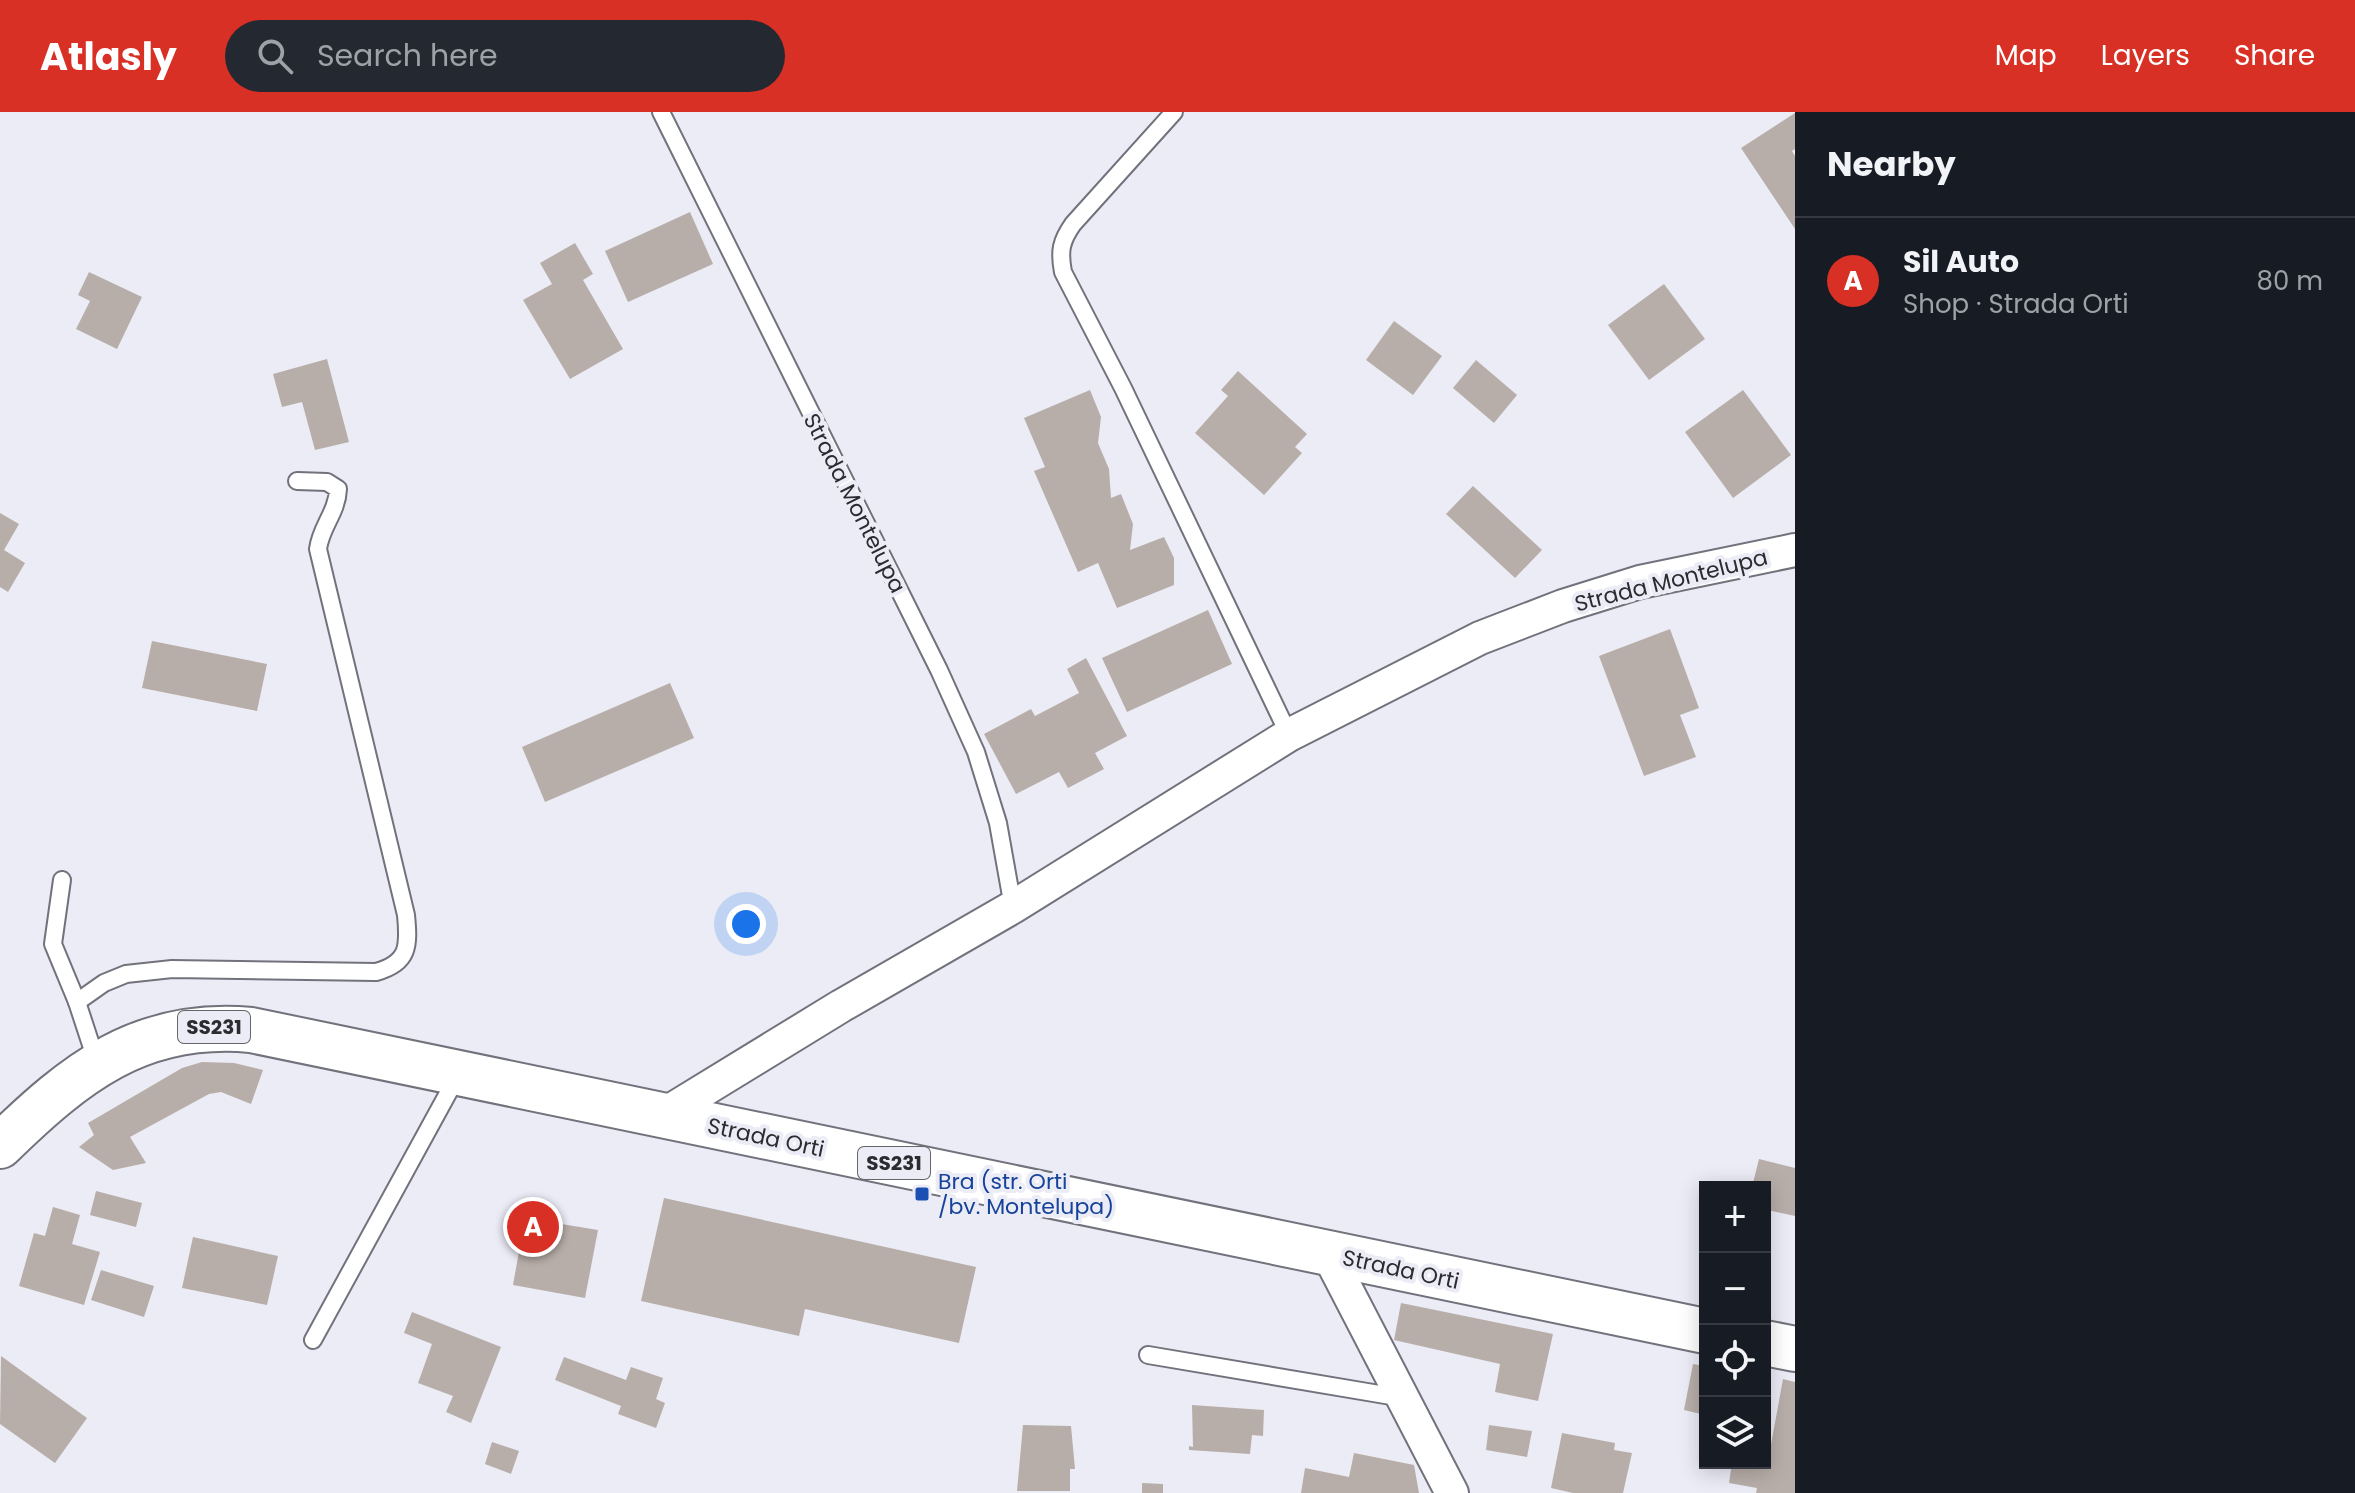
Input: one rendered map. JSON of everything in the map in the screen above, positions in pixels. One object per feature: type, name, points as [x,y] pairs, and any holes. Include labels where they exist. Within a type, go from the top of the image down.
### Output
[{"type":"main road","name":"Strada Orti","points":[[0,1146],[58,1091],[97,1063],[149,1039],[175,1032],[222,1027],[460,1070],[1699,1330]]},
{"type":"main road","points":[[1771,1344],[1795,1349]]},
{"type":"street","name":"Strada Montelupa","points":[[663,1115],[841,1006],[1013,907],[1289,735],[1480,638],[1563,606],[1640,582],[1795,550]]},
{"type":"street","points":[[1328,1254],[1452,1493]]},
{"type":"lane","name":"Strada Montelupa","points":[[661,112],[939,670],[976,752],[998,823],[1013,907]]},
{"type":"lane","points":[[1174,112],[1073,224],[1062,241],[1059,255],[1063,272],[1123,388],[1289,735]]},
{"type":"lane","points":[[77,1002],[104,983],[126,974],[172,969],[376,972],[394,967],[405,954],[409,938],[406,915],[318,549],[321,530],[338,507],[338,489],[327,482],[297,481]]},
{"type":"lane","points":[[62,880],[53,944],[97,1063]]},
{"type":"lane","points":[[313,1340],[460,1070]]},
{"type":"lane","points":[[1148,1355],[1403,1398]]},
{"type":"building","points":[[1795,113],[1795,149],[1792,151],[1795,156],[1795,229],[1741,148]]},
{"type":"building","points":[[690,212],[713,264],[628,302],[605,251]]},
{"type":"building","points":[[575,243],[593,274],[583,280],[623,349],[570,379],[523,300],[552,284],[540,263]]},
{"type":"building","points":[[89,272],[142,297],[117,349],[76,329],[90,301],[78,295]]},
{"type":"building","points":[[1664,284],[1705,339],[1649,380],[1608,325]]},
{"type":"building","points":[[1394,321],[1442,356],[1413,395],[1366,360]]},
{"type":"building","points":[[327,359],[349,442],[315,450],[302,402],[282,407],[273,374]]},
{"type":"building","points":[[1476,360],[1517,395],[1494,423],[1453,388]]},
{"type":"building","points":[[1238,371],[1307,434],[1295,447],[1302,453],[1264,495],[1195,433],[1228,396],[1221,390]]},
{"type":"building","points":[[1090,390],[1101,417],[1098,443],[1109,469],[1111,498],[1121,494],[1133,524],[1130,550],[1164,537],[1174,558],[1174,585],[1117,608],[1098,563],[1078,572],[1034,471],[1045,467],[1024,418]]},
{"type":"building","points":[[1743,390],[1791,455],[1733,498],[1685,432]]},
{"type":"building","points":[[1473,486],[1542,550],[1515,578],[1446,514]]},
{"type":"building","points":[[0,513],[19,524],[4,550],[25,563],[8,592],[0,587]]},
{"type":"building","points":[[1208,610],[1232,664],[1127,712],[1102,658]]},
{"type":"building","points":[[1670,629],[1699,708],[1680,715],[1696,757],[1644,776],[1599,656]]},
{"type":"building","points":[[152,641],[267,664],[257,711],[142,688]]},
{"type":"building","points":[[1086,658],[1127,736],[1095,753],[1104,769],[1068,788],[1059,772],[1016,794],[984,734],[1031,709],[1035,716],[1079,693],[1067,669]]},
{"type":"building","points":[[670,683],[694,738],[545,802],[522,747]]},
{"type":"building","points":[[202,1062],[234,1063],[263,1070],[251,1104],[221,1092],[209,1094],[130,1137],[146,1163],[113,1170],[79,1147],[94,1135],[88,1123],[182,1068]]},
{"type":"building","points":[[1759,1159],[1795,1168],[1795,1216],[1771,1211],[1771,1181],[1754,1181]]},
{"type":"building","points":[[96,1191],[142,1203],[136,1227],[90,1215]]},
{"type":"building","points":[[664,1198],[976,1267],[959,1343],[805,1309],[799,1336],[641,1301]]},
{"type":"building","points":[[53,1207],[80,1215],[72,1244],[100,1252],[84,1305],[19,1286],[34,1233],[45,1236]]},
{"type":"building","points":[[525,1218],[598,1230],[585,1298],[513,1285]]},
{"type":"building","points":[[193,1237],[278,1256],[267,1305],[182,1288]]},
{"type":"building","points":[[101,1270],[154,1286],[144,1317],[91,1300]]},
{"type":"building","points":[[1401,1303],[1553,1334],[1538,1401],[1495,1392],[1500,1364],[1394,1340]]},
{"type":"building","points":[[412,1312],[501,1347],[471,1423],[446,1412],[453,1396],[418,1383],[432,1344],[404,1333]]},
{"type":"building","points":[[1,1356],[87,1418],[55,1463],[0,1424]]},
{"type":"building","points":[[564,1357],[626,1380],[631,1367],[663,1378],[656,1399],[665,1403],[656,1428],[618,1414],[621,1406],[555,1380]]},
{"type":"building","points":[[1693,1364],[1699,1365],[1699,1414],[1684,1410]]},
{"type":"building","points":[[1783,1379],[1795,1382],[1795,1493],[1756,1493],[1757,1488],[1729,1483],[1731,1469],[1771,1469],[1771,1445]]},
{"type":"building","points":[[1192,1405],[1264,1410],[1263,1436],[1252,1435],[1250,1454],[1189,1450],[1189,1446],[1193,1447]]},
{"type":"building","points":[[1023,1425],[1071,1426],[1075,1469],[1070,1469],[1070,1491],[1017,1491]]},
{"type":"building","points":[[1489,1425],[1532,1431],[1527,1457],[1486,1450]]},
{"type":"building","points":[[1562,1433],[1615,1443],[1614,1450],[1632,1453],[1623,1493],[1573,1493],[1551,1488]]},
{"type":"building","points":[[492,1442],[519,1451],[511,1474],[485,1464]]},
{"type":"building","points":[[1354,1453],[1414,1465],[1419,1493],[1301,1493],[1305,1468],[1349,1477]]},
{"type":"building","points":[[1142,1483],[1163,1484],[1163,1493],[1142,1493]]},
{"type":"place","name":"Bra (str. Orti /bv. Montelupa)","points":[[922,1194]]},
{"type":"place","name":"Sil Auto","points":[[533,1227]]}]
